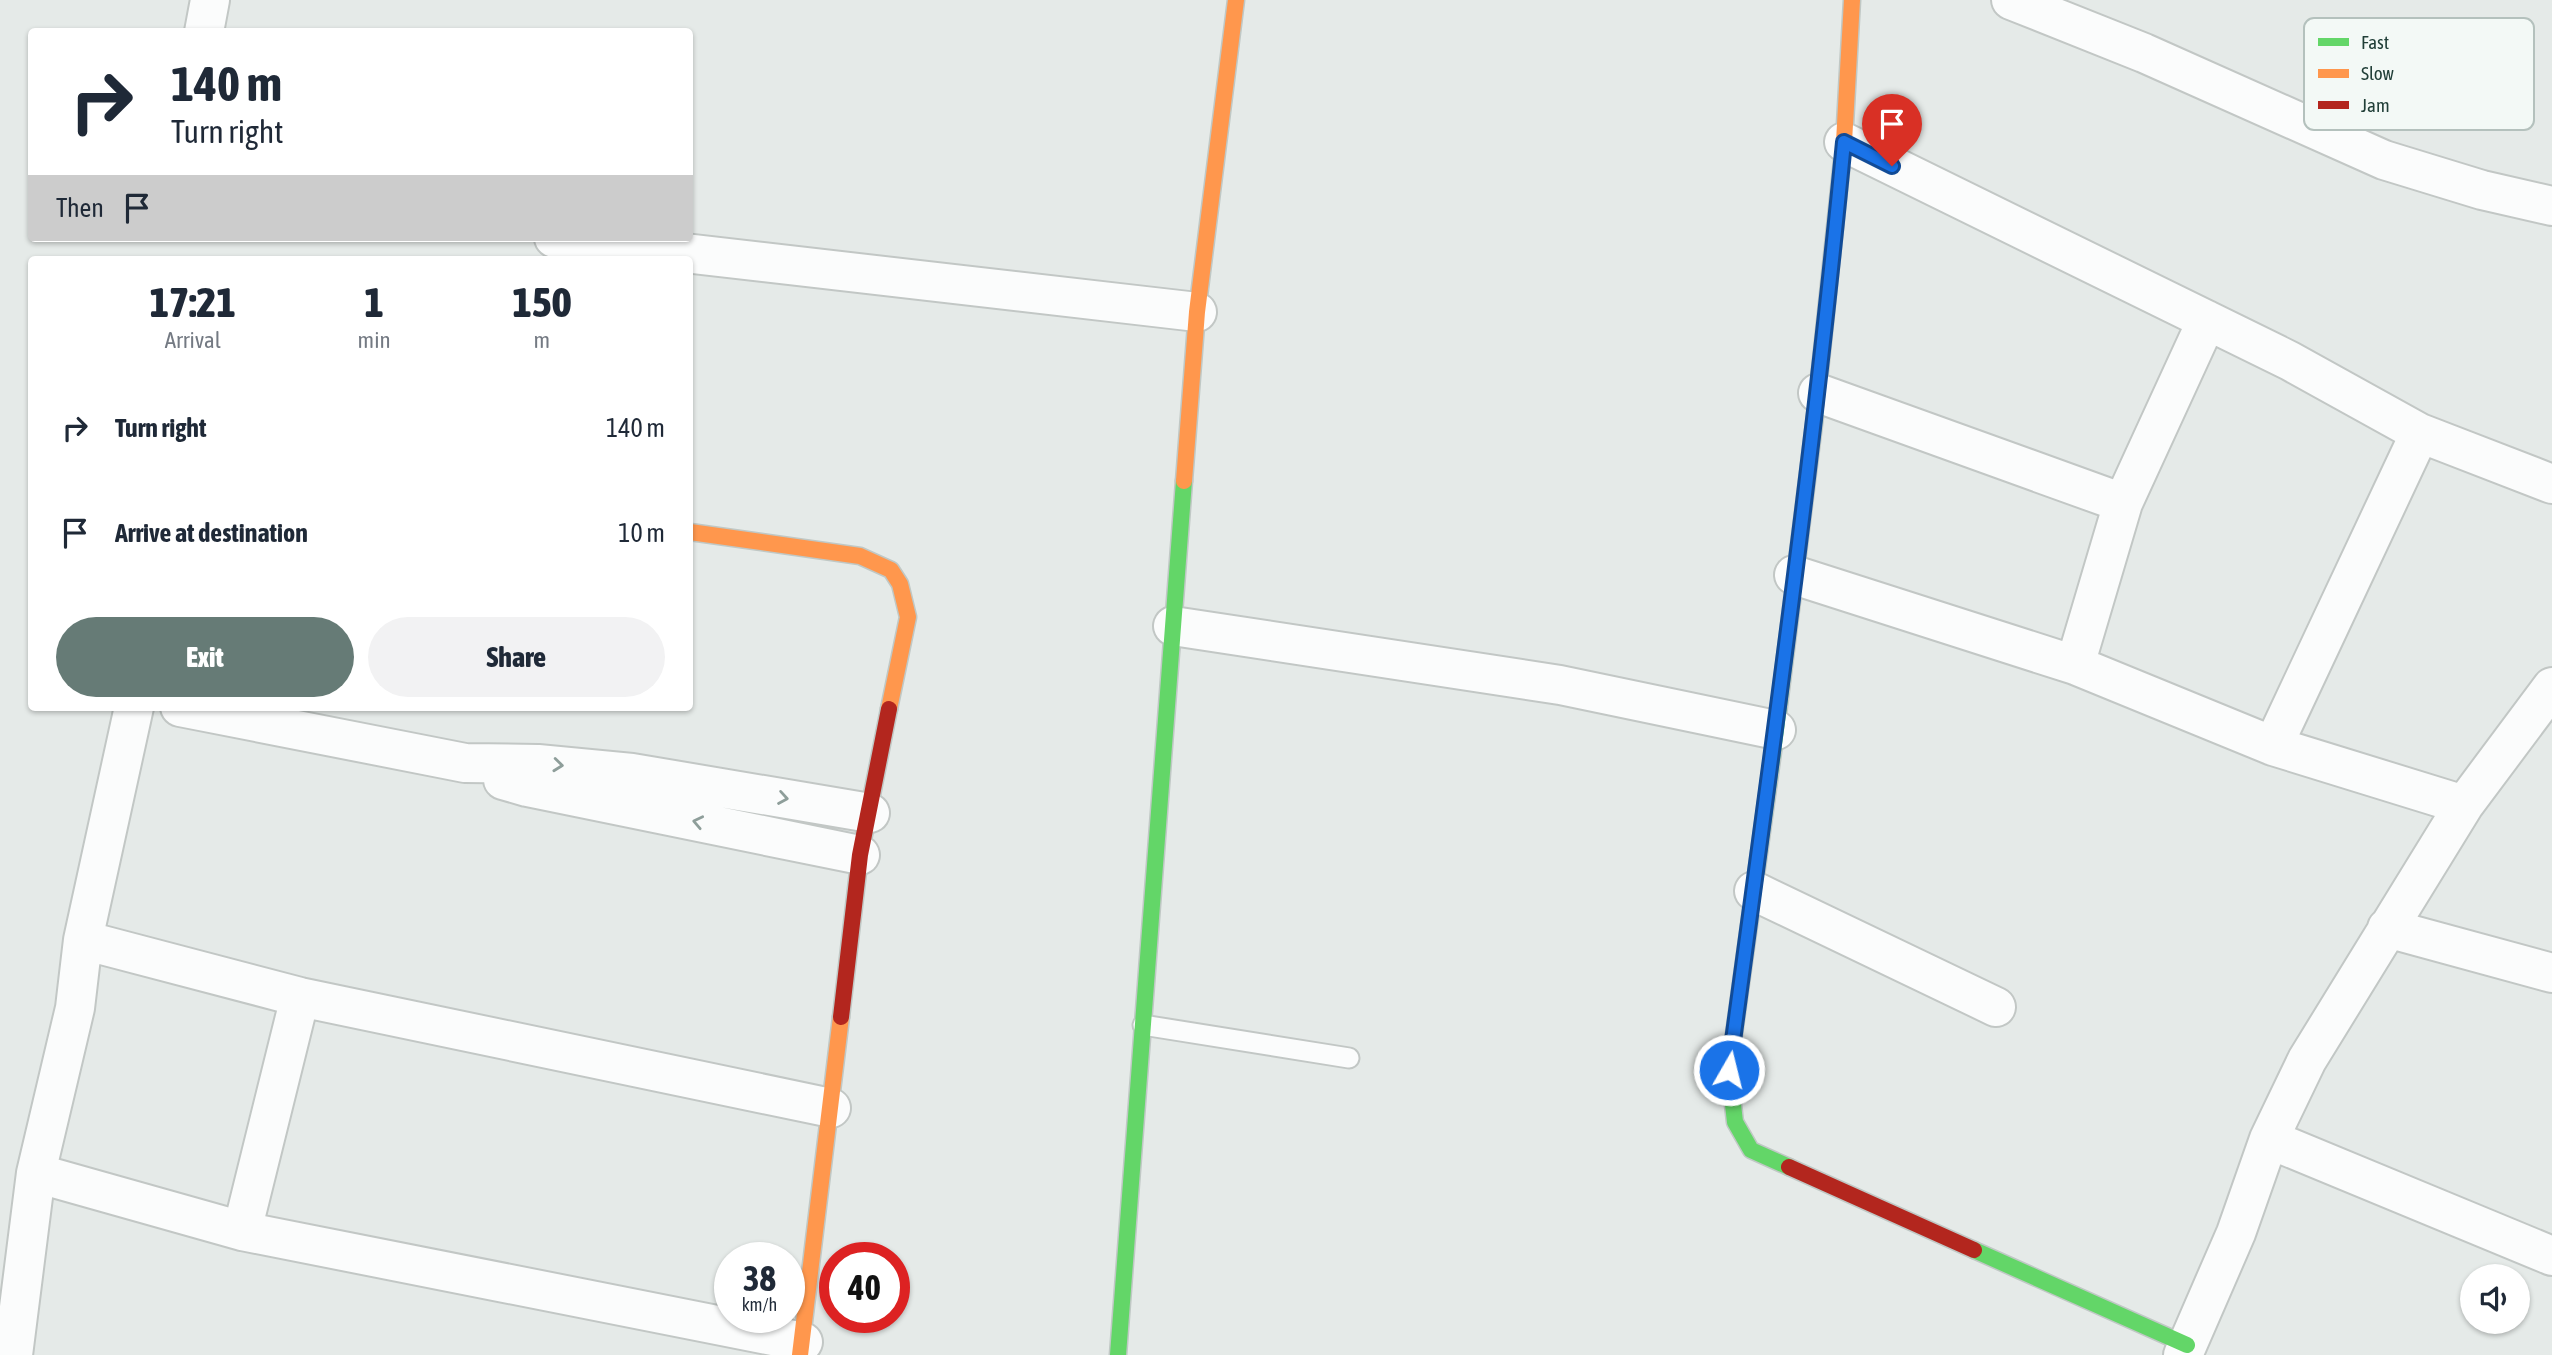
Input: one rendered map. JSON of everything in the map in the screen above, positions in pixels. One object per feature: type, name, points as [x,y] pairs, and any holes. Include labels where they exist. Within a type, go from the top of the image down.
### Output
[{"type":"street","points":[[205,28],[210,0]]},
{"type":"street","points":[[1118,1355],[1197,313],[1236,0]]},
{"type":"street","points":[[1852,0],[1844,142],[1818,393],[1776,730],[1729,1070],[1735,1122],[1751,1150],[2185,1350],[2236,1233],[2269,1139],[2307,1060],[2464,805],[2550,692]]},
{"type":"street","points":[[2011,0],[2144,53],[2304,124]]},
{"type":"street","points":[[2317,130],[2384,160],[2482,190],[2552,206]]},
{"type":"street","points":[[1844,142],[2290,361],[2420,433],[2552,484]]},
{"type":"street","points":[[588,242],[1197,313]]},
{"type":"street","points":[[2075,665],[2123,503],[2207,320]]},
{"type":"street","points":[[1818,393],[2123,503]]},
{"type":"street","points":[[2273,746],[2420,433]]},
{"type":"street","points":[[36,1173],[242,1231],[802,1349],[860,855],[908,617],[900,581],[886,564],[860,556],[693,532]]},
{"type":"street","points":[[1794,575],[2075,665],[2273,746],[2464,805]]},
{"type":"street","points":[[1173,626],[1560,685],[1776,730]]},
{"type":"street","points":[[13,1355],[36,1173],[75,1008],[83,940],[133,711]]},
{"type":"street","points":[[200,711],[465,763],[538,764],[632,773],[870,813]]},
{"type":"street","points":[[465,763],[527,787],[860,855]]},
{"type":"street","points":[[1754,891],[1996,1007]]},
{"type":"street","points":[[2387,928],[2552,973]]},
{"type":"street","points":[[83,940],[300,996],[831,1108]]},
{"type":"street","points":[[242,1231],[300,996]]},
{"type":"street","points":[[2269,1139],[2552,1256]]},
{"type":"lane","points":[[1143,1025],[1349,1058]]},
{"type":"traffic: fast","points":[[1789,1167],[1751,1150],[1735,1122],[1729,1070],[1776,730],[1816,408]]},
{"type":"traffic: fast","points":[[1118,1355],[1184,481]]},
{"type":"traffic: fast","points":[[1974,1250],[2187,1345]]},
{"type":"traffic: slow","points":[[1184,481],[1197,312],[1236,0]]},
{"type":"traffic: slow","points":[[1816,408],[1844,142],[1852,0]]},
{"type":"traffic: slow","points":[[693,532],[860,556],[891,570],[900,584],[908,617],[889,709]]},
{"type":"traffic: slow","points":[[800,1355],[841,1017]]},
{"type":"traffic: jam","points":[[841,1017],[860,855],[889,709]]},
{"type":"traffic: jam","points":[[1789,1167],[1974,1250]]},
{"type":"route","points":[[1729,1070],[1818,393],[1844,142],[1892,166]]}]
